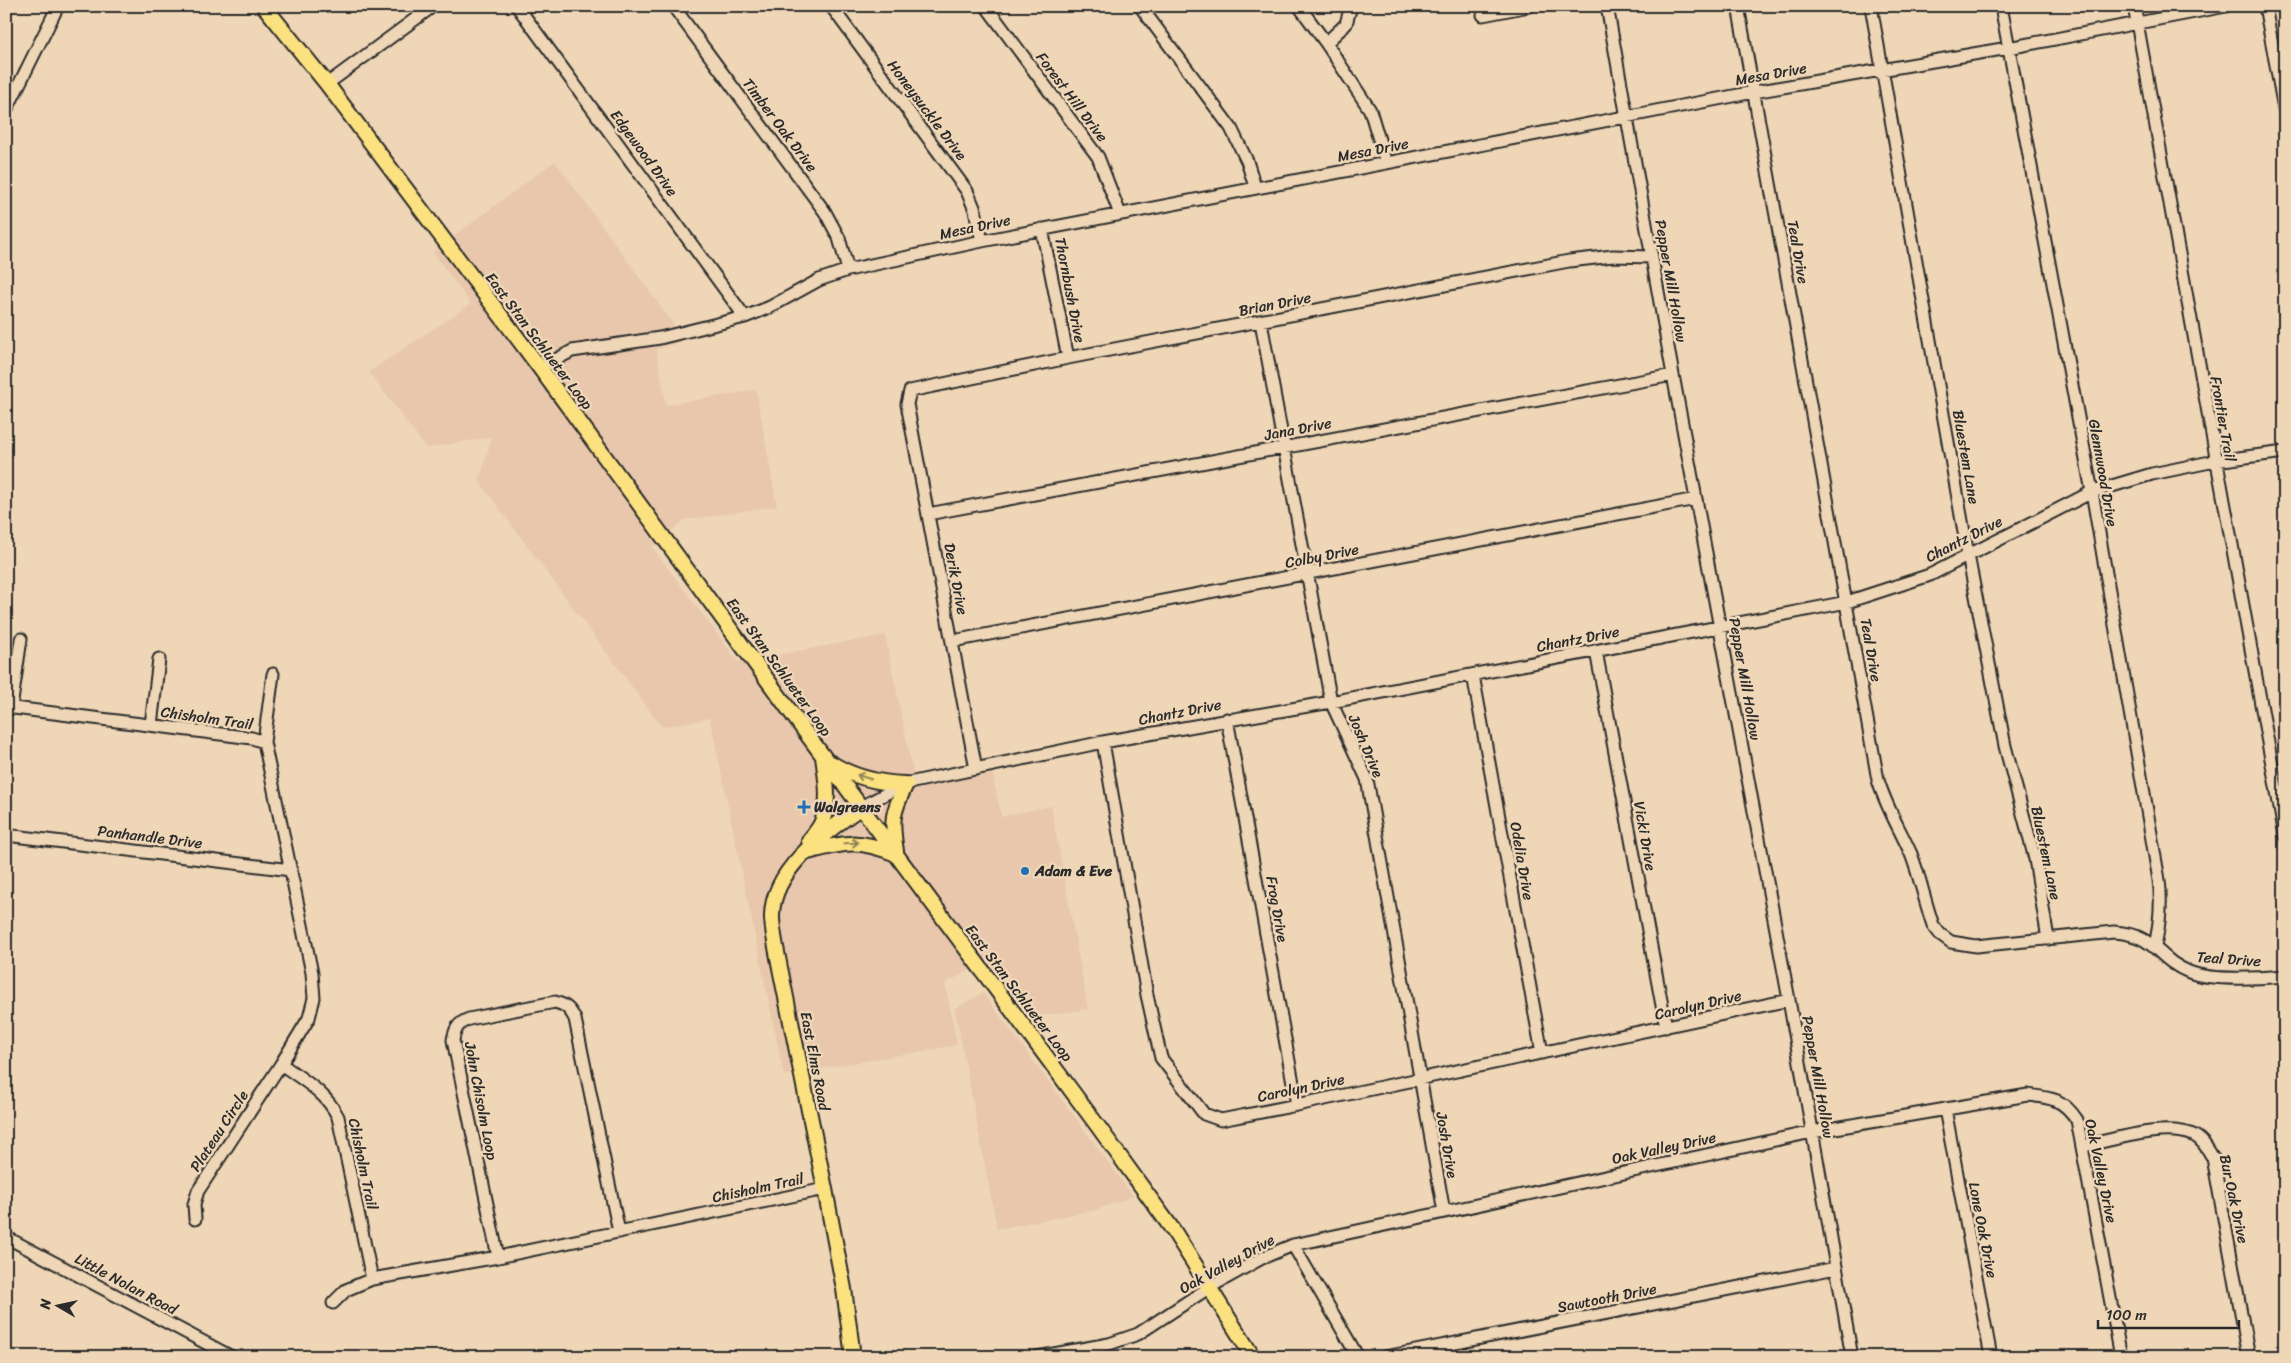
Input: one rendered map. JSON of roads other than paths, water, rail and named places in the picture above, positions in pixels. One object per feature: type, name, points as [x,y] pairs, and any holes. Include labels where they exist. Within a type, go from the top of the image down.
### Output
[{"type":"main road","name":"East Stan Schlueter Loop","points":[[264,6],[327,84],[540,368],[824,757],[1097,1125],[1210,1287],[1253,1357]]},
{"type":"main road","points":[[824,757],[846,772],[869,779],[905,784],[894,812],[892,827],[897,854]]},
{"type":"main road","points":[[805,853],[825,813],[827,795],[824,757]]},
{"type":"main road","name":"East Elms Road","points":[[853,1357],[844,1289],[780,968],[772,919],[775,894],[780,882],[805,853],[830,829],[862,807]]},
{"type":"main road","points":[[805,853],[850,842],[873,845],[897,854]]},
{"type":"street","points":[[6,111],[58,6]]},
{"type":"street","points":[[327,84],[433,6]]},
{"type":"street","name":"Edgewood Drive","points":[[517,6],[746,317]]},
{"type":"street","name":"Timber Oak Drive","points":[[673,6],[825,212],[839,238],[848,270]]},
{"type":"street","name":"Honeysuckle Drive","points":[[831,6],[967,191],[975,210],[982,240]]},
{"type":"street","name":"Forest Hill Drive","points":[[986,6],[1098,157],[1120,214]]},
{"type":"street","points":[[1140,6],[1231,128],[1247,161],[1255,187]]},
{"type":"street","points":[[1299,6],[1370,110],[1386,163]]},
{"type":"street","points":[[1326,43],[1346,24],[1351,6]]},
{"type":"street","points":[[1483,15],[1529,6]]},
{"type":"street","name":"Pepper Mill Hollow","points":[[1607,6],[1673,375],[1789,1000],[1852,1357]]},
{"type":"street","name":"Teal Drive","points":[[1738,6],[1878,780],[1888,810],[1900,828],[1912,857],[1933,925],[1945,938],[1962,944],[1976,946],[2114,932],[2131,933],[2155,946],[2172,964],[2191,973],[2244,977],[2285,976]]},
{"type":"street","name":"Bluestem Lane","points":[[1871,6],[1968,555],[2005,746],[2035,859],[2048,939]]},
{"type":"street","name":"Glennwood Drive","points":[[2001,6],[2092,492],[2162,897],[2161,918],[2155,946]]},
{"type":"street","name":"Frontier Trail","points":[[2134,6],[2215,461],[2255,666],[2285,836]]},
{"type":"street","name":"Mesa Drive","points":[[540,368],[572,352],[660,338],[746,317],[770,307],[819,280],[848,270],[982,240],[1754,92],[2008,48],[2226,6]]},
{"type":"street","points":[[2265,6],[2285,114]]},
{"type":"street","name":"Thornbush Drive","points":[[1042,229],[1068,358]]},
{"type":"street","name":"Brian Drive","points":[[908,395],[910,391],[1068,358],[1569,261],[1613,256],[1652,257]]},
{"type":"street","name":"Josh Drive","points":[[1260,322],[1331,702],[1367,780],[1444,1212]]},
{"type":"street","name":"Jana Drive","points":[[928,514],[1673,375]]},
{"type":"street","name":"Derik Drive","points":[[908,395],[907,404],[976,769]]},
{"type":"street","name":"Chantz Drive","points":[[862,807],[905,784],[1102,742],[1331,702],[1847,602],[1930,575],[2092,492],[2152,474],[2215,461],[2285,452]]},
{"type":"street","name":"Colby Drive","points":[[953,641],[1696,499]]},
{"type":"street","points":[[9,707],[22,640]]},
{"type":"street","name":"Vicki Drive","points":[[1596,651],[1666,1027]]},
{"type":"street","points":[[151,725],[159,659]]},
{"type":"street","points":[[264,742],[273,674]]},
{"type":"street","name":"Odelia Drive","points":[[1473,675],[1542,1053]]},
{"type":"street","name":"Chisholm Trail","points":[[9,707],[252,738],[264,742],[312,973],[314,998],[309,1018],[281,1064],[320,1092],[332,1105],[338,1117],[372,1279],[498,1257],[825,1189]]},
{"type":"street","name":"Frog Drive","points":[[1227,719],[1297,1105]]},
{"type":"street","name":"Carolyn Drive","points":[[1102,742],[1147,995],[1161,1058],[1204,1114],[1221,1120],[1789,1000]]},
{"type":"street","name":"Panhandle Drive","points":[[6,835],[291,870]]},
{"type":"street","name":"John Chisolm Loop","points":[[498,1257],[453,1040],[455,1029],[462,1021],[488,1015],[555,1002],[567,1007],[571,1011],[575,1019],[619,1232]]},
{"type":"street","name":"Plateau Circle","points":[[195,1220],[194,1204],[198,1191],[281,1064]]},
{"type":"street","name":"Oak Valley Drive","points":[[1036,1357],[1109,1344],[1138,1334],[1210,1287],[1262,1258],[1293,1245],[1812,1132],[2028,1095],[2060,1101],[2077,1120],[2121,1357]]},
{"type":"street","name":"Lone Oak Drive","points":[[1945,1109],[1992,1357]]},
{"type":"street","name":"Bur Oak Drive","points":[[2083,1146],[2161,1131],[2179,1131],[2195,1136],[2206,1146],[2213,1158],[2250,1357]]},
{"type":"street","name":"Little Nolan Road","points":[[6,1237],[232,1357]]},
{"type":"street","points":[[1293,1245],[1358,1357]]},
{"type":"street","name":"Sawtooth Drive","points":[[1385,1357],[1836,1268]]},
{"type":"street","points":[[333,1303],[346,1290],[372,1279]]},
{"type":"place","name":"Walgreens","points":[[804,807]]},
{"type":"place","name":"Adam & Eve","points":[[1025,871]]}]
